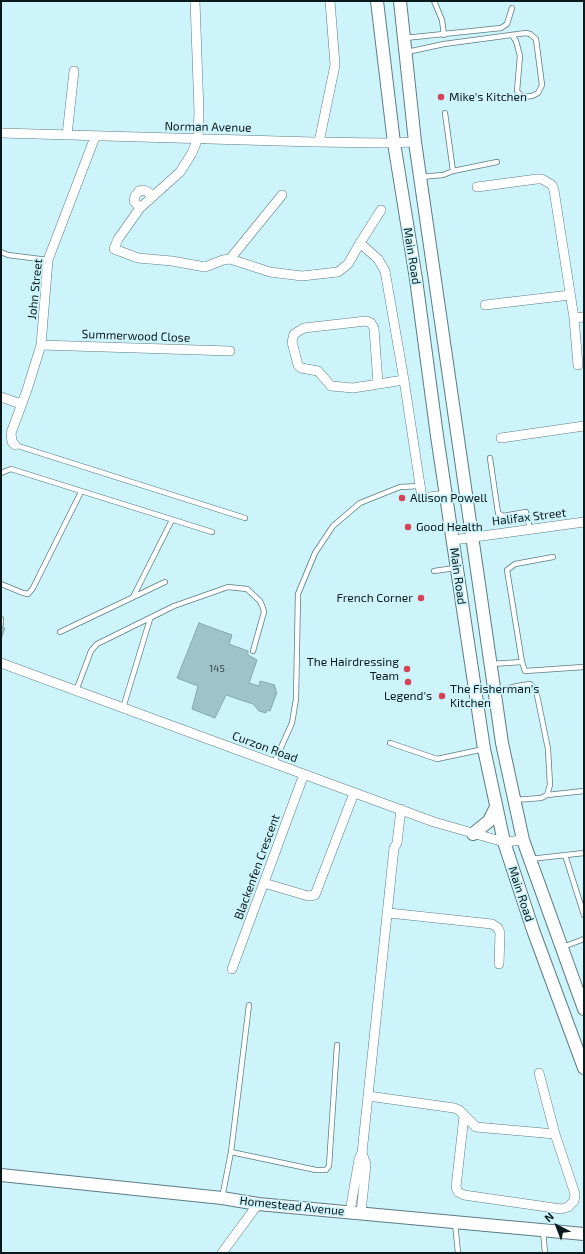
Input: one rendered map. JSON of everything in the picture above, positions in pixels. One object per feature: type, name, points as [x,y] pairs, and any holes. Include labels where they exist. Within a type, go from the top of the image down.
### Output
[{"type":"main road","name":"Main Road","points":[[377,1],[394,143],[416,279],[446,495],[484,749],[504,842],[533,930],[584,1068]]},
{"type":"main road","name":"Main Road","points":[[400,1],[415,142],[502,743],[523,840],[584,1009]]},
{"type":"main road","points":[[473,834],[489,821],[496,807]]},
{"type":"main road","name":"Homestead Avenue","points":[[1,1176],[222,1198],[258,1204],[355,1212],[455,1223],[543,1229],[584,1234]]},
{"type":"street","points":[[195,1],[198,138],[192,153],[180,172],[140,208],[115,243],[113,247],[115,250],[138,258],[172,261],[205,267],[224,260],[230,260],[270,272],[291,275],[329,274],[344,268],[382,210]]},
{"type":"street","points":[[319,142],[335,65],[330,1]]},
{"type":"street","points":[[67,135],[74,71]]},
{"type":"street","name":"Norman Avenue","points":[[1,133],[95,137],[198,138],[319,142],[415,142]]},
{"type":"street","name":"John Street","points":[[15,445],[12,442],[11,432],[41,345],[48,260],[95,137]]},
{"type":"street","points":[[477,187],[537,179],[542,179],[552,185],[574,318],[578,366]]},
{"type":"street","points":[[230,260],[282,195]]},
{"type":"street","points":[[360,244],[378,259],[385,271],[404,380],[422,498],[446,495]]},
{"type":"street","points":[[485,305],[570,295]]},
{"type":"street","points":[[574,318],[584,317]]},
{"type":"street","points":[[378,384],[374,328],[371,323],[366,321],[304,328],[294,334],[292,342],[298,365],[301,368],[318,371],[329,385],[353,388],[404,380]]},
{"type":"street","name":"Summerwood Close","points":[[41,345],[230,351]]},
{"type":"street","points":[[1,397],[21,404]]},
{"type":"street","points":[[501,438],[584,426]]},
{"type":"street","name":"Halifax Street","points":[[453,540],[473,536],[584,522]]},
{"type":"street","name":"Curzon Road","points":[[1,663],[354,793],[473,834],[504,842],[523,840]]},
{"type":"street","name":"Blackenfen Crescent","points":[[232,969],[304,774]]},
{"type":"street","points":[[264,883],[308,896],[315,895],[354,793]]},
{"type":"street","points":[[355,1212],[359,1159],[362,1153],[379,979],[389,913],[394,848],[392,843],[398,808]]},
{"type":"street","points":[[389,913],[492,924],[498,928],[500,933],[499,964]]},
{"type":"street","points":[[464,1116],[456,1187],[458,1192],[561,1209],[568,1207],[574,1201],[575,1194],[555,1134],[540,1073]]},
{"type":"street","points":[[368,1096],[454,1108],[476,1126],[555,1134]]},
{"type":"street","points":[[222,1253],[258,1204]]},
{"type":"lane","points":[[434,1],[442,20],[444,35]]},
{"type":"lane","points":[[404,38],[501,28],[507,24],[512,8]]},
{"type":"lane","points":[[405,52],[444,44],[512,35],[530,34],[536,39],[542,85],[538,93],[532,96],[522,97],[517,91],[520,56],[516,41],[512,35]]},
{"type":"lane","points":[[445,113],[453,171]]},
{"type":"lane","points":[[420,177],[443,175],[453,171],[497,162]]},
{"type":"lane","points":[[1,252],[8,255],[48,260]]},
{"type":"lane","points":[[15,445],[245,518]]},
{"type":"lane","points":[[490,458],[498,513],[503,516],[526,512],[530,529]]},
{"type":"lane","points":[[1,473],[11,469],[212,532]]},
{"type":"lane","points":[[274,763],[292,723],[296,699],[298,594],[315,553],[333,526],[360,503],[400,487],[419,486]]},
{"type":"lane","points":[[2,585],[23,594],[28,594],[33,588],[81,492]]},
{"type":"lane","points":[[133,597],[172,520]]},
{"type":"lane","points":[[553,557],[515,564],[507,570],[522,662],[525,671],[584,667]]},
{"type":"lane","points":[[434,571],[457,568]]},
{"type":"lane","points":[[60,632],[165,582]]},
{"type":"lane","points":[[76,691],[91,651],[97,644],[174,606],[228,587],[241,587],[254,594],[263,608],[264,612],[253,651]]},
{"type":"lane","points":[[1,619],[1,624]]},
{"type":"lane","points":[[123,708],[150,619]]},
{"type":"lane","points":[[491,664],[522,662]]},
{"type":"lane","points":[[495,692],[530,684],[536,690],[548,749],[550,785],[547,795]]},
{"type":"lane","points":[[390,743],[437,759],[484,749]]},
{"type":"lane","points":[[514,800],[541,798],[547,795],[584,791]]},
{"type":"lane","points":[[530,859],[584,853]]},
{"type":"lane","points":[[565,855],[584,915]]},
{"type":"lane","points":[[561,947],[584,939]]},
{"type":"lane","points":[[222,1198],[231,1152],[249,1005]]},
{"type":"lane","points":[[231,1152],[316,1170],[326,1170],[329,1166],[338,1045]]},
{"type":"lane","points":[[455,1223],[458,1253]]},
{"type":"lane","points":[[543,1229],[545,1253]]},
{"type":"building","points":[[199,623],[232,635],[229,644],[248,651],[248,655],[257,660],[249,683],[259,686],[260,681],[275,685],[275,691],[277,692],[270,711],[267,710],[266,713],[259,711],[253,704],[226,695],[215,718],[192,709],[198,686],[177,678]]},
{"type":"building","points":[[1,627],[5,628],[1,639]]},
{"type":"place","name":"Mike's Kitchen","points":[[441,97]]},
{"type":"place","name":"Allison Powell","points":[[402,498]]},
{"type":"place","name":"Good Health","points":[[408,527]]},
{"type":"place","name":"French Corner","points":[[421,598]]},
{"type":"place","name":"The Hairdressing Team","points":[[407,669]]},
{"type":"place","name":"Legend's","points":[[408,682]]},
{"type":"place","name":"The Fisherman's Kitchen","points":[[442,696]]}]
